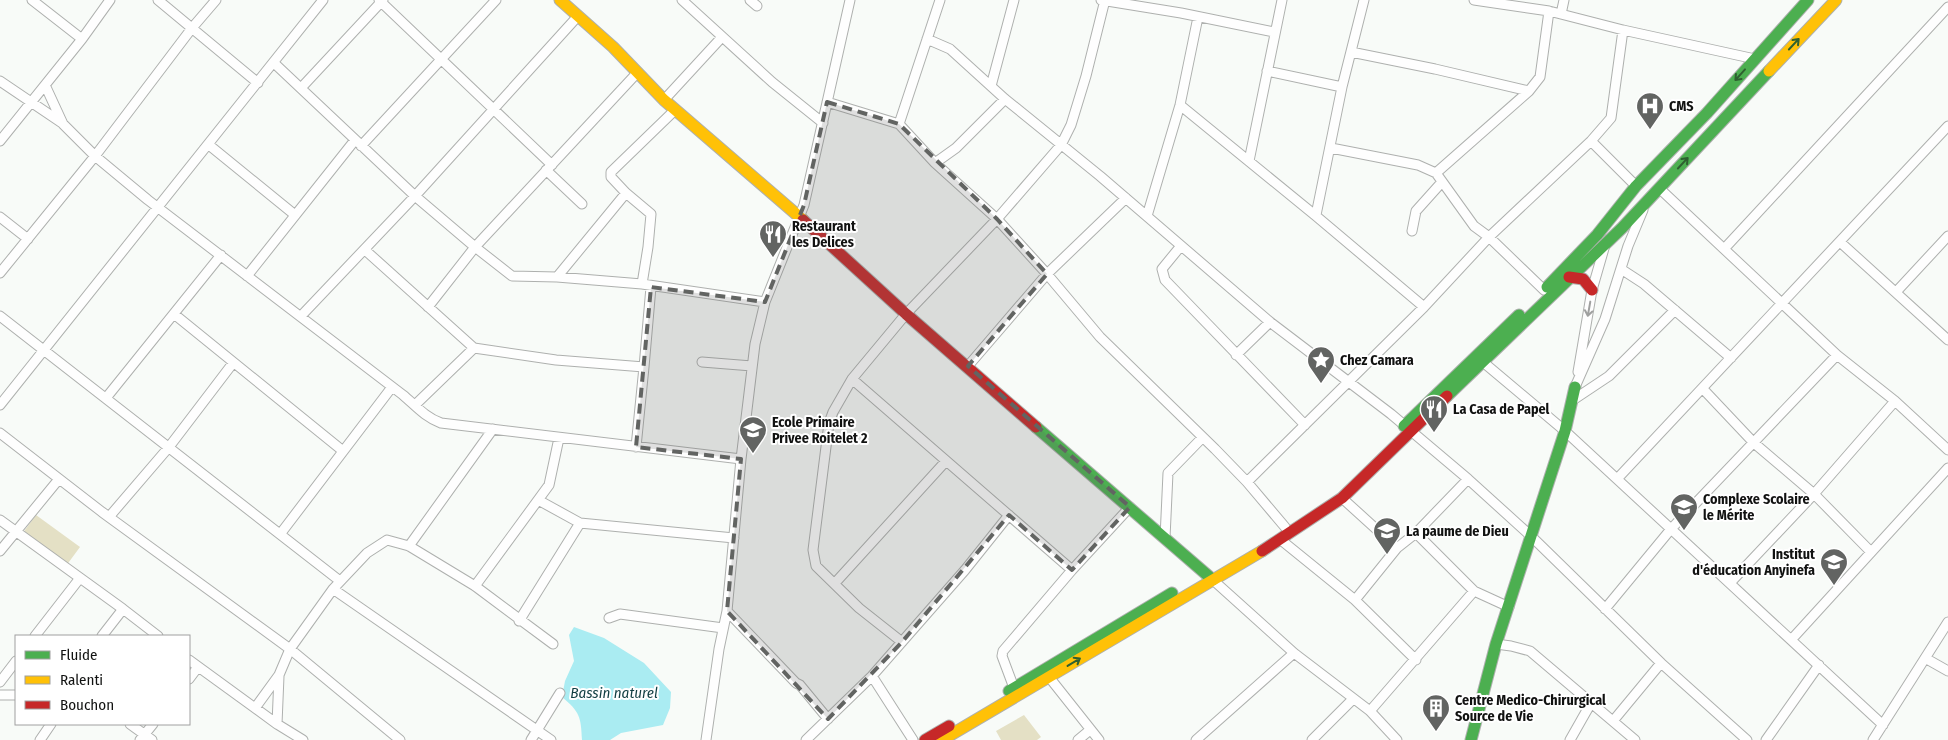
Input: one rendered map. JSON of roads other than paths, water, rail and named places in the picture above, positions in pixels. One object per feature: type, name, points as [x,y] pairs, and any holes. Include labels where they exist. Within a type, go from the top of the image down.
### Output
[{"type":"main road","points":[[560,0],[613,47],[637,74],[675,110],[799,216],[906,314],[1210,576]]},
{"type":"main road","points":[[925,740],[1210,576],[1281,540],[1342,498],[1597,235],[1636,186],[1707,113],[1808,0]]},
{"type":"main road","points":[[942,740],[1049,677],[1210,576],[1337,493],[1483,362],[1569,277],[1605,245],[1836,0]]},
{"type":"main road","points":[[1569,277],[1581,278],[1590,284],[1592,290]]},
{"type":"main road","points":[[1475,739],[1496,644],[1565,431],[1575,386]]},
{"type":"street","points":[[32,0],[82,39]]},
{"type":"street","points":[[0,141],[82,39],[110,0]]},
{"type":"street","points":[[158,0],[258,83]]},
{"type":"street","points":[[0,273],[95,156],[192,28],[216,0]]},
{"type":"street","points":[[0,405],[323,0]]},
{"type":"street","points":[[247,276],[295,215],[358,143],[496,0]]},
{"type":"street","points":[[706,740],[727,611],[741,459],[755,344],[765,302],[806,196],[850,0]]},
{"type":"street","points":[[899,124],[940,0]]},
{"type":"street","points":[[991,86],[1014,0]]},
{"type":"street","points":[[902,642],[858,608],[816,566],[813,550],[829,423],[833,412],[852,380],[906,314],[997,219],[1061,145],[1071,125],[1086,76],[1104,0],[1198,16],[1274,32]]},
{"type":"street","points":[[1250,161],[1274,32],[1282,0]]},
{"type":"street","points":[[1316,215],[1342,87],[1364,0]]},
{"type":"street","points":[[1475,0],[1549,11],[1623,30],[1755,58]]},
{"type":"street","points":[[1561,14],[1564,0]]},
{"type":"street","points":[[301,88],[381,1],[440,60],[493,108],[582,204]]},
{"type":"street","points":[[688,2],[722,37],[772,82],[823,123]]},
{"type":"street","points":[[1724,249],[1948,7]]},
{"type":"street","points":[[1436,173],[1529,91],[1540,77],[1549,11]]},
{"type":"street","points":[[301,316],[415,196],[578,16]]},
{"type":"street","points":[[1146,216],[1180,105],[1198,16]]},
{"type":"street","points":[[1247,482],[1424,307],[1489,237],[1592,141],[1611,118],[1623,30]]},
{"type":"street","points":[[664,100],[722,37]]},
{"type":"street","points":[[928,39],[950,49],[1005,100],[1126,198],[1180,247],[1244,298],[1270,322],[1348,381],[1468,480],[1532,537],[1661,663],[1747,740]]},
{"type":"street","points":[[1351,52],[1529,91]]},
{"type":"street","points":[[274,63],[415,196],[512,276],[557,277],[647,286],[765,302]]},
{"type":"street","points":[[1267,71],[1342,87]]},
{"type":"street","points":[[428,307],[475,247],[637,74]]},
{"type":"street","points":[[0,81],[63,124],[95,156],[158,208],[301,316],[415,405],[425,415],[440,423],[741,459]]},
{"type":"street","points":[[45,86],[63,124]]},
{"type":"street","points":[[935,163],[956,148],[1005,100]]},
{"type":"street","points":[[827,102],[899,124],[935,163],[997,219],[1047,274],[1100,337],[1140,374],[1247,482],[1285,527]]},
{"type":"street","points":[[1180,105],[1316,215],[1424,307]]},
{"type":"street","points":[[636,447],[644,367],[652,219],[648,210],[626,193],[611,177],[611,172],[675,110]]},
{"type":"street","points":[[1617,479],[1948,126]]},
{"type":"street","points":[[1592,141],[1636,186]]},
{"type":"street","points":[[209,145],[295,215]]},
{"type":"street","points":[[1331,148],[1418,165],[1436,173],[1474,226],[1489,237],[1544,290]]},
{"type":"street","points":[[1412,231],[1416,211],[1442,182]]},
{"type":"street","points":[[1659,188],[1837,354],[1895,401],[1948,450]]},
{"type":"street","points":[[557,277],[626,193]]},
{"type":"street","points":[[968,366],[1047,274],[1126,198]]},
{"type":"street","points":[[1575,386],[1605,319],[1628,246],[1645,204]]},
{"type":"street","points":[[1615,214],[1628,246]]},
{"type":"street","points":[[0,217],[28,239]]},
{"type":"street","points":[[1575,386],[1592,290],[1605,245],[1597,235]]},
{"type":"street","points":[[1896,292],[1948,236]]},
{"type":"street","points":[[1840,242],[1948,340]]},
{"type":"street","points":[[1180,247],[1162,269],[1165,280],[1305,426]]},
{"type":"street","points":[[365,250],[474,348],[556,360],[644,367]]},
{"type":"street","points":[[106,398],[221,255]]},
{"type":"street","points":[[1621,269],[1644,284],[1731,358]]},
{"type":"street","points":[[1572,400],[1609,376],[1676,310]]},
{"type":"street","points":[[174,314],[343,451]]},
{"type":"street","points":[[0,316],[281,533],[340,581]]},
{"type":"street","points":[[1236,356],[1270,322]]},
{"type":"street","points":[[415,405],[474,348]]},
{"type":"street","points":[[1606,609],[1671,529],[1837,354]]},
{"type":"street","points":[[109,517],[169,447],[233,362]]},
{"type":"street","points":[[702,362],[752,366]]},
{"type":"street","points":[[1483,362],[1565,431],[1883,725]]},
{"type":"street","points":[[852,380],[1072,570]]},
{"type":"street","points":[[281,533],[392,387]]},
{"type":"street","points":[[1703,389],[1754,443],[1814,494],[1871,552]]},
{"type":"street","points":[[1730,583],[1814,494],[1895,401]]},
{"type":"street","points":[[409,546],[493,429]]},
{"type":"street","points":[[0,433],[109,517],[290,649],[400,740]]},
{"type":"street","points":[[475,586],[549,486],[559,438]]},
{"type":"street","points":[[1166,538],[1168,473],[1202,438]]},
{"type":"street","points":[[835,583],[946,461]]},
{"type":"street","points":[[1790,640],[1948,468]]},
{"type":"street","points":[[0,551],[59,479]]},
{"type":"street","points":[[1355,600],[1398,548],[1416,533],[1468,480]]},
{"type":"street","points":[[1342,498],[1398,548]]},
{"type":"street","points":[[540,500],[580,523],[734,538]]},
{"type":"street","points":[[1014,688],[1002,656],[1003,651],[1072,570],[1130,507]]},
{"type":"street","points":[[806,740],[872,676],[965,570],[1009,515]]},
{"type":"street","points":[[0,520],[157,635]]},
{"type":"street","points":[[520,621],[580,523]]},
{"type":"street","points":[[1416,533],[1474,591],[1508,607]]},
{"type":"street","points":[[255,708],[279,675],[290,649],[332,589],[367,553],[387,540],[409,546],[475,586],[553,644]]},
{"type":"street","points":[[1281,540],[1355,600],[1416,660]]},
{"type":"street","points":[[1210,576],[1294,653],[1370,712],[1397,740]]},
{"type":"street","points":[[36,635],[80,578]]},
{"type":"street","points":[[332,589],[551,740]]},
{"type":"street","points":[[1370,712],[1474,591]]},
{"type":"street","points":[[103,635],[123,609]]},
{"type":"street","points":[[727,611],[800,685],[828,719]]},
{"type":"street","points":[[609,618],[620,614],[723,628]]},
{"type":"street","points":[[1873,740],[1948,622]]},
{"type":"street","points":[[1496,644],[1530,651],[1635,740]]},
{"type":"street","points":[[1196,740],[1294,653]]},
{"type":"street","points":[[1925,658],[1948,671]]},
{"type":"street","points":[[190,661],[303,740]]},
{"type":"street","points":[[0,682],[15,662]]},
{"type":"street","points":[[1613,721],[1661,663]]},
{"type":"street","points":[[1766,740],[1818,665]]},
{"type":"street","points":[[190,678],[198,667]]},
{"type":"street","points":[[278,724],[279,675]]},
{"type":"street","points":[[872,676],[913,740]]},
{"type":"street","points":[[1049,677],[1099,740]]},
{"type":"street","points":[[530,740],[560,693]]},
{"type":"street","points":[[0,695],[15,695]]},
{"type":"street","points":[[1312,740],[1354,699]]},
{"type":"street","points":[[1570,740],[1591,703]]},
{"type":"street","points":[[40,740],[50,725]]},
{"type":"street","points":[[131,725],[146,738],[152,725]]},
{"type":"street","points":[[1078,740],[1090,730]]},
{"type":"water","name":"Bassin naturel","points":[[574,627],[604,638],[644,663],[671,692],[670,708],[663,725],[621,733],[610,740],[582,740],[580,720],[576,711],[562,697],[565,681],[574,661],[569,635]]},
{"type":"place","name":"CMS","points":[[1650,130]]},
{"type":"place","name":"Restaurant les Delices","points":[[773,258]]},
{"type":"place","name":"Chez Camara","points":[[1321,384]]},
{"type":"place","name":"La Casa de Papel","points":[[1434,433]]},
{"type":"place","name":"Ecole Primaire Privee Roitelet 2","points":[[753,454]]},
{"type":"place","name":"Complexe Scolaire le Mérite","points":[[1684,531]]},
{"type":"place","name":"La paume de Dieu","points":[[1387,555]]},
{"type":"place","name":"Institut d'éducation Anyinefa","points":[[1834,586]]},
{"type":"place","name":"Centre Medico-Chirurgical Source de Vie","points":[[1436,732]]}]
